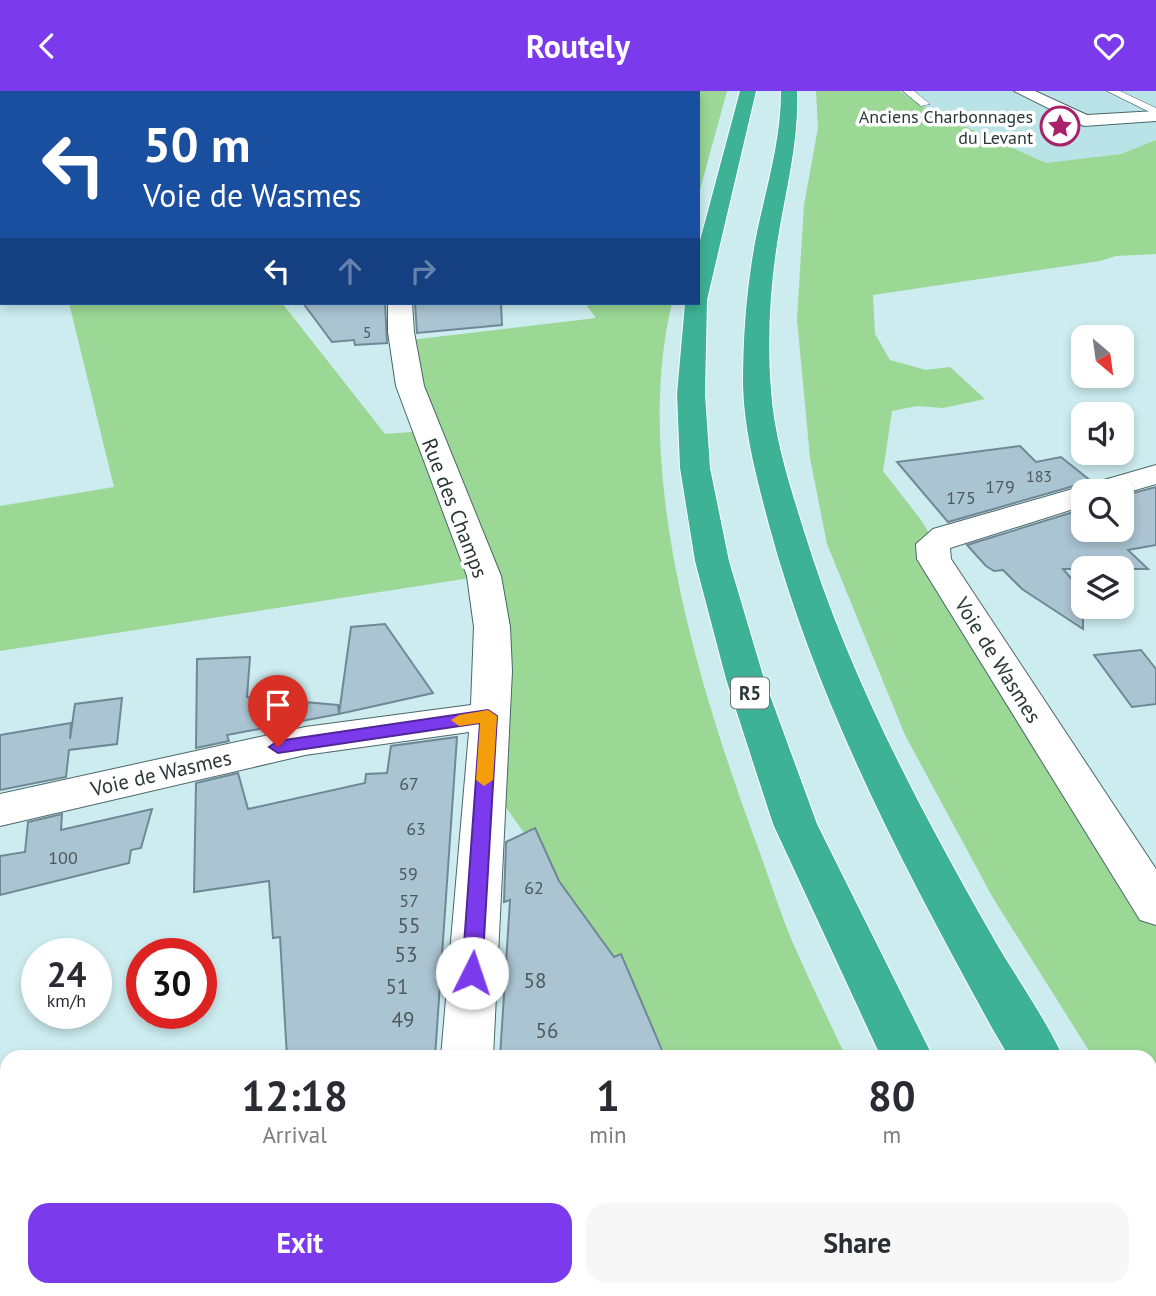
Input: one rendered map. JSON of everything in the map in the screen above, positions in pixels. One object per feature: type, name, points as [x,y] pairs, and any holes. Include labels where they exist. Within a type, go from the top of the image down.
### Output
[{"type":"highway","points":[[700,287],[748,91]]},
{"type":"highway","points":[[789,91],[784,157],[762,267],[756,332],[757,393],[770,468],[795,563],[835,673],[901,813],[1000,998],[1033,1050]]},
{"type":"highway","name":"R5","points":[[697,305],[691,394],[695,468],[712,561],[745,679],[795,824],[904,1050]]},
{"type":"street","points":[[1022,91],[1084,121],[1156,114]]},
{"type":"street","name":"Rue des Champs","points":[[400,305],[401,332],[410,386],[484,576],[492,627],[493,671],[467,1050]]},
{"type":"street","points":[[1134,481],[1156,474]]},
{"type":"street","name":"Voie de Wasmes","points":[[1071,499],[945,536],[933,544],[934,559],[1156,907]]},
{"type":"street","name":"Voie de Wasmes","points":[[0,810],[305,741],[488,716]]},
{"type":"lane","points":[[908,91],[925,104]]},
{"type":"lane","points":[[1112,91],[1156,114]]},
{"type":"shaded area","name":"Anciens Charbonnages du Levant","points":[[899,91],[1156,91],[1156,140],[1121,154],[1046,163],[931,111]]},
{"type":"green space","points":[[700,91],[727,91],[700,190]]},
{"type":"green space","points":[[816,91],[899,91],[931,111],[1046,163],[1121,154],[1156,140],[1156,254],[1116,256],[1100,261],[873,295],[875,334],[890,360],[926,370],[950,367],[985,399],[943,408],[917,406],[892,411],[883,471],[921,520],[1156,907],[1156,1050],[1089,1050],[993,898],[905,735],[827,544],[810,458],[797,319],[804,205],[818,128]]},
{"type":"green space","points":[[69,305],[284,305],[385,434],[425,431],[402,341],[596,318],[586,305],[672,305],[662,367],[660,434],[665,504],[692,643],[732,776],[782,915],[798,956],[843,1050],[664,1050],[606,948],[485,778],[483,576],[0,651],[0,506],[114,487]]},
{"type":"building","points":[[304,305],[385,305],[387,343],[355,345],[354,340],[332,342]]},
{"type":"building","points":[[415,305],[501,305],[502,325],[417,333]]},
{"type":"building","points":[[1020,446],[1036,462],[1061,457],[1088,479],[1071,479],[1071,487],[948,522],[897,462]]},
{"type":"building","points":[[1156,487],[1156,545],[1128,550],[1148,569],[1134,569],[1134,556],[1071,556],[1071,569],[1063,569],[1071,578],[1071,619],[1083,619],[1083,629],[1022,589],[1003,570],[994,571],[986,566],[967,545],[1071,513],[1071,542],[1134,542],[1134,493]]},
{"type":"building","points":[[385,624],[433,693],[339,714],[351,627]]},
{"type":"building","points":[[1141,650],[1156,669],[1156,704],[1132,707],[1094,655]]},
{"type":"building","points":[[250,657],[247,697],[338,705],[339,714],[227,735],[229,741],[196,748],[197,659]]},
{"type":"building","points":[[122,698],[117,744],[69,750],[66,777],[0,790],[0,735],[71,723],[70,739],[75,704]]},
{"type":"building","points":[[457,737],[435,1050],[287,1050],[280,937],[273,938],[269,881],[194,892],[196,783],[238,773],[248,809],[365,783],[366,774],[387,773],[391,746]]},
{"type":"building","points":[[152,809],[141,848],[131,850],[129,863],[0,895],[0,856],[25,852],[28,822],[62,814],[61,830]]},
{"type":"building","points":[[535,828],[559,881],[614,957],[621,954],[662,1050],[500,1050],[510,900],[504,902],[506,842]]},
{"type":"slow traffic","points":[[459,720],[488,716],[484,780]]},
{"type":"place","name":"Anciens Charbonnages du Levant","points":[[1060,126]]},
{"type":"route","points":[[278,747],[488,716],[472,973]]}]
